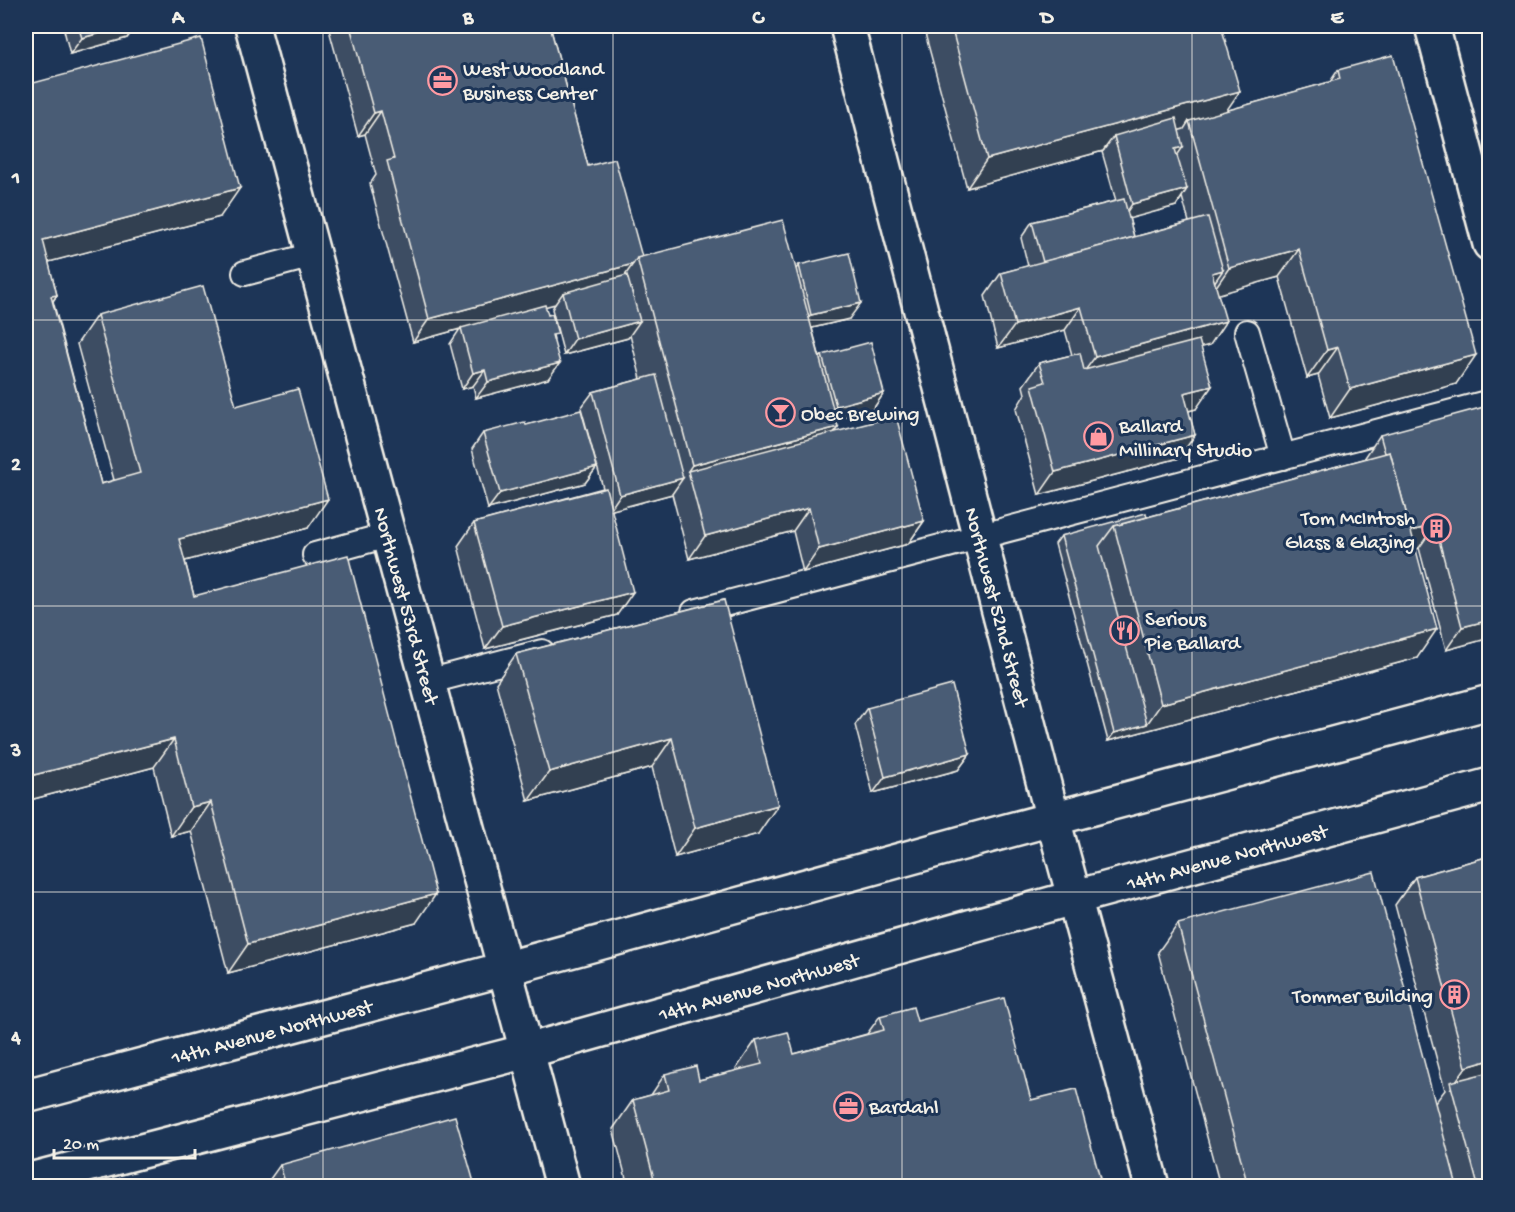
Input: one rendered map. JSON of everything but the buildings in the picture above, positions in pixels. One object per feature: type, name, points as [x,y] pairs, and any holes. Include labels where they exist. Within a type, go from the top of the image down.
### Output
[{"type":"street","name":"Northwest 53rd Street","points":[[252,26],[563,1186]]},
{"type":"street","name":"Northwest 52nd Street","points":[[847,26],[1053,819],[1076,897],[1152,1186]]},
{"type":"street","points":[[1432,26],[1490,244]]},
{"type":"street","name":"14th Avenue Northwest","points":[[26,1096],[1490,702]]},
{"type":"street","name":"14th Avenue Northwest","points":[[26,1181],[527,1051],[1076,897],[1490,785]]},
{"type":"lane","points":[[245,273],[313,255]]},
{"type":"lane","points":[[1247,332],[1283,456]]},
{"type":"lane","points":[[678,616],[1490,402]]},
{"type":"lane","points":[[315,555],[388,535]]},
{"type":"lane","points":[[427,682],[563,646]]},
{"type":"place","name":"West Woodland Business Center","points":[[442,80]]},
{"type":"place","name":"Obec Brewing","points":[[780,413]]},
{"type":"place","name":"Ballard Millinary Studio","points":[[1098,437]]},
{"type":"place","name":"Tom McIntosh Glass & Glazing","points":[[1436,529]]},
{"type":"place","name":"Serious Pie Ballard","points":[[1124,630]]},
{"type":"place","name":"Tommer Building","points":[[1454,995]]},
{"type":"place","name":"Bardahl","points":[[848,1106]]}]
